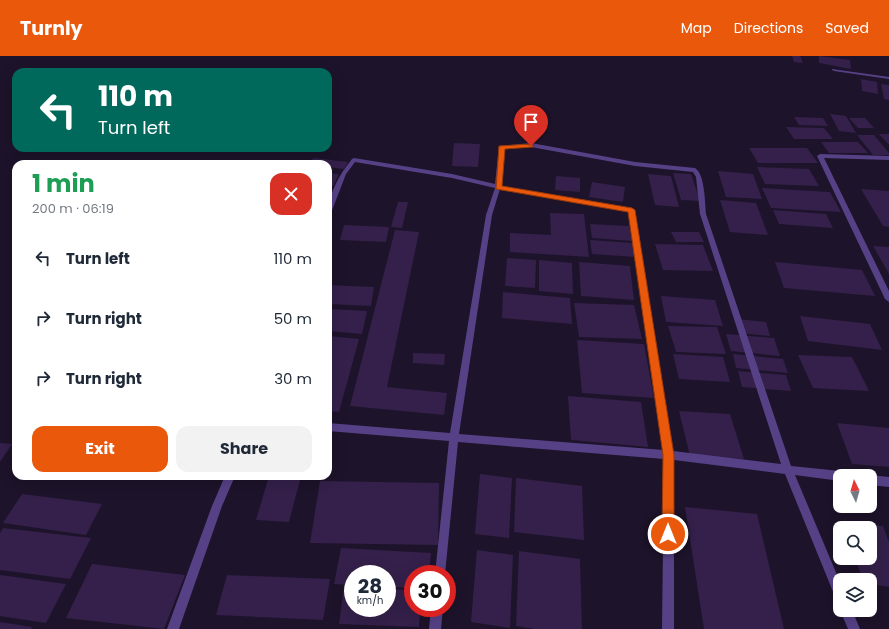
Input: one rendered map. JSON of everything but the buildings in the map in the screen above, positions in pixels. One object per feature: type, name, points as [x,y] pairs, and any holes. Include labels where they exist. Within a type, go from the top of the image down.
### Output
[{"type":"street","points":[[834,70],[889,78]]},
{"type":"street","points":[[441,565],[454,437],[489,215],[498,187],[501,147],[531,146],[635,164],[695,170],[699,177],[704,214],[788,470],[833,578]]},
{"type":"street","points":[[889,158],[820,156],[889,299]]},
{"type":"street","points":[[332,203],[343,174],[354,160],[452,176],[498,187],[632,210],[669,455],[668,629]]},
{"type":"street","points":[[332,427],[669,455],[833,475]]},
{"type":"street","points":[[172,629],[217,506],[228,480]]},
{"type":"street","points":[[877,481],[889,482]]},
{"type":"street","points":[[435,629],[436,617]]},
{"type":"street","points":[[849,617],[854,629]]},
{"type":"route","points":[[531,146],[501,147],[498,187],[632,210],[669,455],[668,534]]}]
